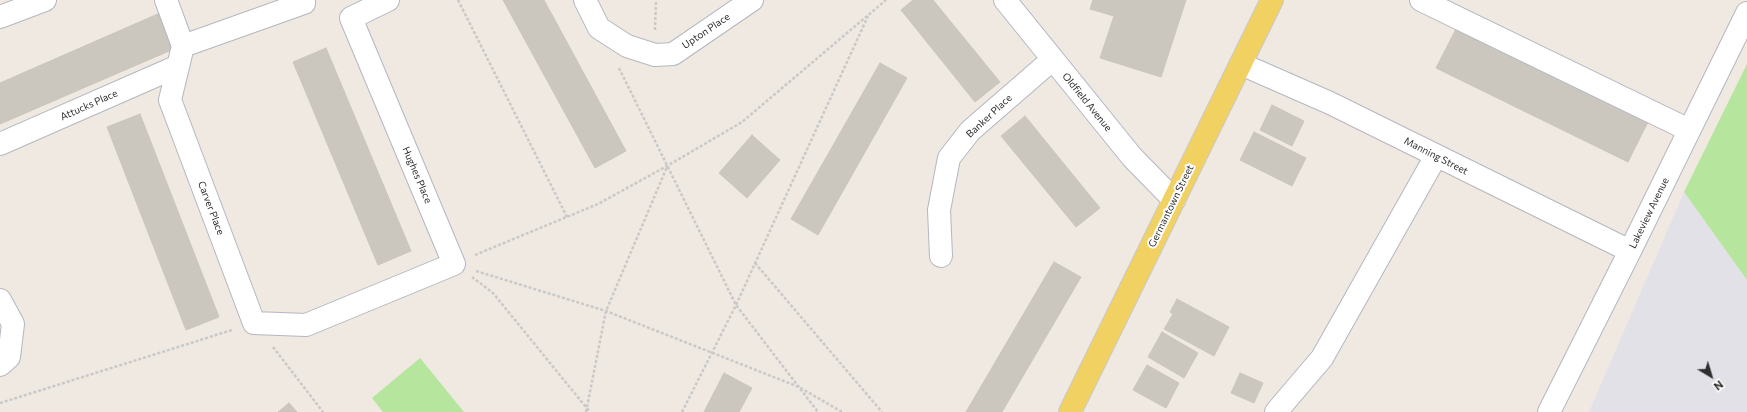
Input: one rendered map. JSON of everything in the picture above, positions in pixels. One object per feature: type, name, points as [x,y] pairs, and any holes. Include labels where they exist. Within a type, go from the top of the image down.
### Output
[{"type":"main road","name":"Germantown Street","points":[[1070,412],[1272,0]]},
{"type":"street","points":[[0,17],[44,0]]},
{"type":"street","points":[[166,0],[181,56]]},
{"type":"street","name":"Attucks Place","points":[[0,144],[181,56],[304,3],[304,0]]},
{"type":"street","name":"Hughes Place","points":[[388,0],[351,18],[454,264]]},
{"type":"street","name":"Upton Place","points":[[585,0],[599,28],[627,46],[655,55],[673,54],[752,0]]},
{"type":"street","name":"Oldfield Avenue","points":[[1005,0],[1132,156],[1174,200]]},
{"type":"street","points":[[1420,0],[1689,130]]},
{"type":"street","points":[[1740,0],[1747,3]]},
{"type":"street","name":"Lakeview Avenue","points":[[1549,412],[1747,13]]},
{"type":"street","name":"Carver Place","points":[[181,56],[170,100],[254,322]]},
{"type":"street","name":"Banker Place","points":[[941,256],[939,210],[949,158],[970,132],[1053,59]]},
{"type":"street","name":"Manning Street","points":[[1241,64],[1330,103],[1630,251]]},
{"type":"street","points":[[1276,412],[1322,358],[1436,156]]},
{"type":"street","points":[[254,322],[306,325],[454,264]]},
{"type":"street","points":[[0,300],[13,324],[9,357],[0,365]]},
{"type":"path","points":[[458,0],[567,217]]},
{"type":"path","points":[[655,55],[656,0]]},
{"type":"path","points":[[454,264],[598,204],[742,122],[886,0]]},
{"type":"path","points":[[682,412],[736,305],[869,14]]},
{"type":"path","points":[[616,63],[736,305],[818,412]]},
{"type":"path","points":[[586,412],[606,311],[667,166]]},
{"type":"path","points":[[755,263],[882,412]]},
{"type":"path","points":[[454,264],[606,311],[799,387],[842,412]]},
{"type":"path","points":[[454,264],[493,293],[590,412]]},
{"type":"path","points":[[0,403],[254,322],[323,412]]},
{"type":"shaded area","points":[[1684,192],[1747,280],[1747,412],[1589,412]]},
{"type":"green space","points":[[1747,64],[1747,280],[1684,192]]},
{"type":"green space","points":[[420,358],[464,412],[383,412],[372,398]]},
{"type":"building","points":[[503,0],[544,0],[626,151],[595,168]]},
{"type":"building","points":[[913,0],[933,0],[1000,82],[975,102],[901,10]]},
{"type":"building","points":[[1093,0],[1186,0],[1161,77],[1100,58],[1114,16],[1090,9]]},
{"type":"building","points":[[160,13],[176,48],[0,124],[0,83]]},
{"type":"building","points":[[1458,25],[1650,118],[1628,162],[1436,68]]},
{"type":"building","points":[[326,48],[411,251],[378,265],[293,62]]},
{"type":"building","points":[[880,63],[907,78],[818,235],[791,219]]},
{"type":"building","points":[[1272,105],[1304,121],[1292,146],[1260,130]]},
{"type":"building","points":[[140,114],[219,317],[186,330],[107,127]]},
{"type":"building","points":[[1025,116],[1100,208],[1076,227],[1001,136]]},
{"type":"building","points":[[1254,132],[1306,158],[1292,186],[1240,160]]},
{"type":"building","points":[[752,135],[780,160],[747,198],[719,173]]},
{"type":"building","points":[[1054,262],[1081,277],[1002,412],[966,412]]},
{"type":"building","points":[[1177,299],[1229,327],[1214,356],[1164,329],[1173,314],[1170,312]]},
{"type":"building","points":[[1162,332],[1198,353],[1184,378],[1148,357]]},
{"type":"building","points":[[1147,365],[1179,383],[1166,408],[1133,390]]},
{"type":"building","points":[[724,373],[752,388],[739,412],[704,412]]},
{"type":"building","points":[[1240,373],[1263,383],[1254,403],[1231,393]]},
{"type":"building","points":[[289,403],[297,412],[278,412]]}]
